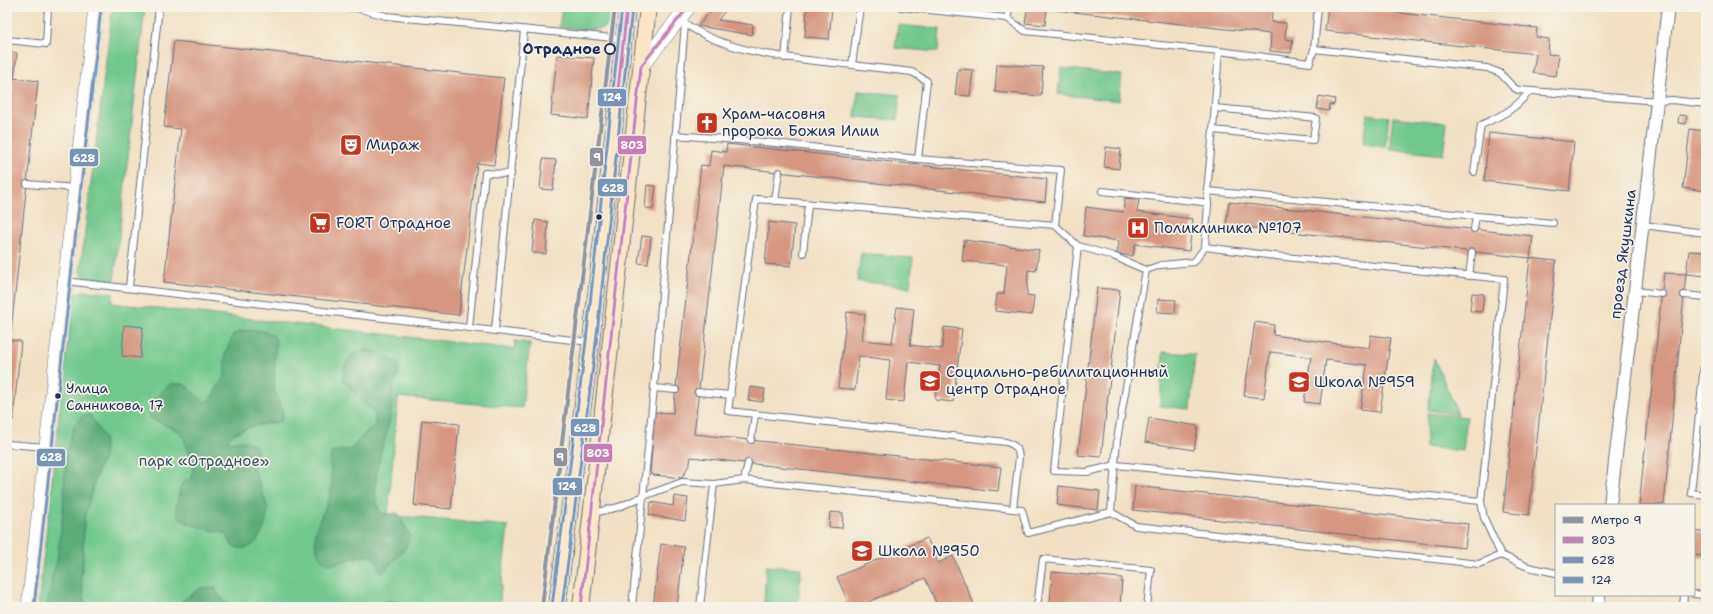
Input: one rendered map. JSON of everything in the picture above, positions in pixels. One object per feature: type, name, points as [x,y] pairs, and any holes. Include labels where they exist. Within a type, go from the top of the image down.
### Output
[{"type":"main road","points":[[557,607],[591,342],[627,7]]},
{"type":"main road","points":[[581,607],[648,7]]},
{"type":"street","points":[[29,607],[96,7]]},
{"type":"street","points":[[641,66],[682,21],[688,7]]},
{"type":"street","name":"проезд Якушкина","points":[[1610,504],[1668,7]]},
{"type":"street","points":[[1598,607],[1599,596]]},
{"type":"lane","points":[[7,40],[46,44],[48,7]]},
{"type":"lane","points":[[129,287],[160,7]]},
{"type":"lane","points":[[342,7],[357,8],[386,16],[624,39]]},
{"type":"lane","points":[[786,58],[790,7]]},
{"type":"lane","points":[[852,64],[860,7]]},
{"type":"lane","points":[[901,7],[1007,18],[1026,32],[1219,51],[1310,63],[1314,49],[1318,7]]},
{"type":"lane","points":[[1007,18],[1010,7]]},
{"type":"lane","points":[[632,607],[654,388],[675,135],[682,21],[713,40],[786,58],[852,64],[912,72],[927,81],[918,159]]},
{"type":"lane","points":[[495,330],[524,30]]},
{"type":"lane","points":[[1314,49],[1487,68],[1500,72],[1513,87],[1530,91],[1562,92],[1658,101],[1672,100],[1706,104]]},
{"type":"lane","points":[[1013,509],[1019,457],[1018,450],[1014,445],[1006,442],[728,411],[756,199],[808,205],[1055,225],[1078,246],[1113,256],[1146,270],[1161,265],[1194,262],[1205,247],[1208,204],[1207,191],[1214,130],[1219,51]]},
{"type":"lane","points":[[1474,172],[1481,125],[1505,114],[1518,105],[1530,91]]},
{"type":"lane","points":[[1214,130],[1313,140],[1316,118],[1215,108]]},
{"type":"lane","points":[[675,135],[722,138],[782,147],[1061,170],[1055,225]]},
{"type":"lane","points":[[775,200],[779,172]]},
{"type":"lane","points":[[469,327],[485,173],[511,174]]},
{"type":"lane","points":[[27,184],[75,188]]},
{"type":"lane","points":[[1102,191],[1202,202],[1208,204]]},
{"type":"lane","points":[[1207,191],[1553,223]]},
{"type":"lane","points":[[803,253],[808,205]]},
{"type":"lane","points":[[1474,229],[1476,216]]},
{"type":"lane","points":[[1643,225],[1706,233]]},
{"type":"lane","points":[[1078,246],[1054,471],[1087,472],[1116,465],[1481,502]]},
{"type":"lane","points":[[1205,247],[1275,256],[1504,279],[1481,502],[1484,518],[1501,555],[1528,567],[1555,573]]},
{"type":"lane","points":[[1469,276],[1472,252]]},
{"type":"lane","points":[[1112,512],[1117,440],[1146,270]]},
{"type":"lane","points":[[65,281],[129,287],[591,342]]},
{"type":"lane","points":[[1635,291],[1662,294]]},
{"type":"lane","points":[[1684,295],[1706,297]]},
{"type":"lane","points":[[1706,345],[1691,493],[1706,495]]},
{"type":"lane","points":[[654,388],[676,390]]},
{"type":"lane","points":[[698,392],[731,395]]},
{"type":"lane","points":[[751,440],[755,415]]},
{"type":"lane","points":[[7,444],[47,447]]},
{"type":"lane","points":[[744,480],[748,463]]},
{"type":"lane","points":[[591,513],[619,507],[682,482],[714,484],[744,480],[1022,510],[1028,532],[1112,512],[1136,526],[1378,553],[1479,564],[1501,555]]},
{"type":"lane","points":[[700,607],[714,484]]},
{"type":"lane","points":[[1037,607],[1043,559],[1151,570],[1147,607]]},
{"type":"lane","points":[[1695,594],[1706,595]]},
{"type":"lane","points":[[1683,607],[1684,596]]},
{"type":"green space","points":[[115,7],[145,7],[114,281],[85,278],[80,273],[112,12]]},
{"type":"green space","points":[[562,7],[612,7],[611,20],[608,25],[595,30],[559,27]]},
{"type":"green space","points":[[898,25],[940,29],[938,52],[895,48]]},
{"type":"green space","points":[[1061,68],[1122,75],[1119,101],[1058,94]]},
{"type":"green space","points":[[858,91],[900,95],[897,120],[855,117]]},
{"type":"green space","points":[[1367,114],[1389,117],[1385,147],[1363,144]]},
{"type":"green space","points":[[1393,117],[1447,123],[1443,155],[1389,149]]},
{"type":"green space","points":[[861,253],[913,258],[910,287],[857,281]]},
{"type":"green space","name":"парк «Отрадное»","points":[[83,291],[113,293],[112,303],[514,349],[515,341],[530,343],[522,408],[398,397],[388,515],[508,526],[499,607],[38,607],[72,300],[75,293]]},
{"type":"green space","points":[[260,330],[273,335],[276,340],[274,389],[283,414],[281,421],[244,429],[231,436],[227,441],[248,442],[258,451],[251,462],[268,508],[267,519],[259,538],[250,546],[242,548],[232,546],[227,534],[189,524],[178,516],[176,509],[180,488],[184,481],[191,480],[193,468],[192,462],[181,432],[150,418],[150,412],[153,403],[170,384],[184,384],[204,402],[210,400],[225,375],[225,355],[233,335],[239,331]]},
{"type":"green space","points":[[367,350],[374,351],[398,363],[399,367],[393,389],[390,419],[378,467],[375,489],[379,511],[384,514],[398,513],[410,536],[405,549],[381,574],[377,561],[371,556],[356,557],[335,564],[329,564],[320,557],[315,542],[317,527],[329,500],[332,487],[330,461],[332,452],[351,449],[364,434],[375,427],[375,414],[342,379],[345,365],[353,353]]},
{"type":"green space","points":[[1163,352],[1195,354],[1190,409],[1160,406]]},
{"type":"green space","points":[[1434,358],[1458,414],[1428,410]]},
{"type":"green space","points":[[1428,413],[1467,417],[1463,451],[1425,447]]},
{"type":"green space","points":[[90,415],[104,438],[105,445],[104,458],[98,470],[84,519],[83,563],[81,577],[85,607],[46,607],[51,590],[52,576],[57,562],[63,512],[66,454],[74,427],[82,416]]},
{"type":"green space","points":[[766,566],[801,568],[798,607],[764,605]]},
{"type":"green space","points":[[201,588],[215,588],[223,600],[229,605],[244,607],[174,607]]},
{"type":"building","points":[[714,7],[728,7],[718,20],[753,25],[752,35],[698,26]]},
{"type":"building","points":[[807,7],[832,7],[829,39],[805,37]]},
{"type":"building","points":[[1035,7],[1273,7],[1271,22],[1286,23],[1285,39],[1293,40],[1291,53],[1270,51],[1271,34],[1047,9],[1045,25],[1025,23],[1027,10],[1035,10]]},
{"type":"building","points":[[1328,7],[1344,7],[1537,28],[1536,37],[1549,39],[1548,54],[1559,55],[1556,76],[1533,73],[1536,54],[1325,31]]},
{"type":"building","name":"FORT Отрадное","points":[[174,41],[504,78],[494,165],[477,163],[459,315],[164,282],[181,129],[164,127]]},
{"type":"building","points":[[7,52],[17,53],[14,78],[7,78]]},
{"type":"building","points":[[557,55],[594,58],[588,119],[551,115]]},
{"type":"building","points":[[997,64],[1043,67],[1041,96],[995,92]]},
{"type":"building","points":[[958,69],[973,70],[970,96],[955,95]]},
{"type":"building","points":[[14,78],[38,81],[10,340],[21,341],[13,420],[7,419],[7,146]]},
{"type":"building","points":[[1319,96],[1335,99],[1334,105],[1330,104],[1329,111],[1317,109]]},
{"type":"building","points":[[1679,115],[1687,116],[1686,124],[1678,123]]},
{"type":"building","name":"Храм-часовня пророка Божия Илии","points":[[700,116],[715,117],[714,131],[698,129]]},
{"type":"building","points":[[1690,129],[1706,131],[1706,191],[1683,188]]},
{"type":"building","points":[[1489,133],[1574,142],[1569,191],[1484,181]]},
{"type":"building","points":[[727,144],[1047,179],[1045,202],[724,166],[694,434],[1001,467],[998,491],[691,457],[690,463],[682,478],[654,475],[650,473],[655,412],[673,413],[701,165],[709,166],[711,150],[726,152]]},
{"type":"building","points":[[1106,147],[1121,149],[1119,169],[1104,167]]},
{"type":"building","points":[[543,159],[556,160],[553,190],[540,189]]},
{"type":"building","points":[[647,185],[656,186],[653,209],[645,208]]},
{"type":"building","name":"Поликлиника №107","points":[[1125,198],[1139,199],[1137,212],[1193,219],[1189,251],[1135,244],[1133,256],[1117,254],[1119,241],[1083,236],[1086,207],[1123,212]]},
{"type":"building","points":[[1229,202],[1533,236],[1530,258],[1226,225]]},
{"type":"building","points":[[535,220],[548,222],[546,254],[532,253]]},
{"type":"building","points":[[769,222],[795,225],[791,266],[765,264]]},
{"type":"building","points":[[642,236],[651,237],[648,264],[638,263]]},
{"type":"building","points":[[964,240],[1039,250],[1036,271],[1028,270],[1027,295],[1034,296],[1032,315],[995,311],[997,294],[1004,294],[1007,265],[962,261]]},
{"type":"building","points":[[1689,251],[1706,252],[1706,276],[1686,274]]},
{"type":"building","points":[[1530,258],[1556,261],[1529,515],[1503,512]]},
{"type":"building","points":[[1664,273],[1686,274],[1664,504],[1639,504]]},
{"type":"building","points":[[1097,288],[1120,290],[1101,457],[1078,455]]},
{"type":"building","points":[[1472,293],[1484,294],[1482,312],[1470,311]]},
{"type":"building","points":[[1158,299],[1176,300],[1175,313],[1157,312]]},
{"type":"building","points":[[897,307],[914,309],[910,345],[942,349],[944,327],[962,329],[953,402],[935,400],[940,366],[908,362],[904,402],[886,400],[890,360],[859,356],[855,390],[838,388],[847,312],[865,314],[862,340],[892,343]]},
{"type":"building","points":[[1255,322],[1274,325],[1273,335],[1369,348],[1371,335],[1391,338],[1380,412],[1360,410],[1367,365],[1326,360],[1320,404],[1304,402],[1311,357],[1270,352],[1264,398],[1244,396]]},
{"type":"building","points":[[124,325],[143,327],[140,358],[122,356]]},
{"type":"building","points":[[750,387],[765,389],[763,402],[748,400]]},
{"type":"building","points":[[1149,418],[1198,426],[1194,450],[1145,442]]},
{"type":"building","points":[[422,420],[459,424],[451,509],[414,505]]},
{"type":"building","points":[[1059,486],[1100,491],[1098,510],[1057,505]]},
{"type":"building","points":[[1135,486],[1468,524],[1465,548],[1133,510]]},
{"type":"building","points":[[674,496],[688,498],[685,521],[649,515],[651,502],[673,506]]},
{"type":"building","points":[[830,512],[843,513],[842,528],[829,527]]},
{"type":"building","points":[[1695,531],[1706,533],[1706,557],[1695,555]]},
{"type":"building","points":[[927,538],[938,563],[953,556],[975,607],[938,607],[925,578],[863,604],[865,607],[836,607],[848,602],[837,577]]},
{"type":"building","points":[[661,544],[684,547],[677,607],[653,607]]},
{"type":"building","points":[[1052,572],[1122,578],[1120,607],[1076,607],[1050,604]]},
{"type":"building","points":[[389,603],[411,606],[411,607],[388,607]]},
{"type":"metro line","name":"9","points":[[542,607],[615,7]]},
{"type":"transit line","name":"124","points":[[552,606],[586,341],[622,7]]},
{"type":"transit line","name":"803","points":[[617,99],[627,7]]},
{"type":"transit line","name":"803","points":[[581,607],[641,66],[688,7]]},
{"type":"transit line","name":"628","points":[[34,607],[101,8]]},
{"type":"transit line","name":"628","points":[[562,607],[596,343],[632,8]]},
{"type":"place","name":"Отрадное","points":[[610,49]]},
{"type":"place","name":"Храм-часовня пророка Божия Илии","points":[[707,123]]},
{"type":"place","name":"Мираж","points":[[351,145]]},
{"type":"place","name":"FORT Отрадное","points":[[320,223]]},
{"type":"place","name":"Поликлиника №107","points":[[1138,228]]},
{"type":"place","name":"Социально-ребилитационный центр Отрадное","points":[[930,381]]},
{"type":"place","name":"Школа №959","points":[[1299,382]]},
{"type":"place","name":"Улица Санникова, 17","points":[[58,396]]},
{"type":"place","name":"Школа №950","points":[[862,551]]}]
